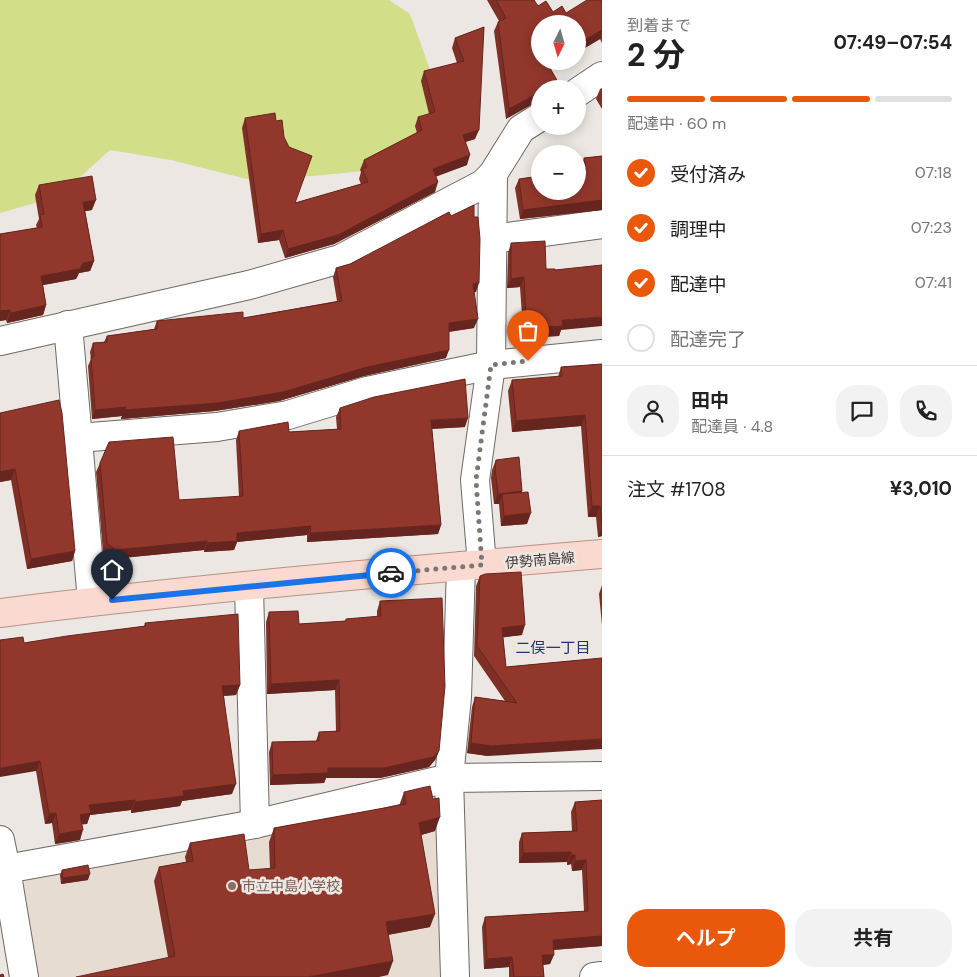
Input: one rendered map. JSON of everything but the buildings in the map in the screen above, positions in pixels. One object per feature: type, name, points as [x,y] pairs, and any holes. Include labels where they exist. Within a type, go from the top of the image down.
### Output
[{"type":"main road","name":"伊勢南島線","points":[[0,613],[92,601],[602,554]]},
{"type":"street","points":[[586,87],[602,76]]},
{"type":"street","points":[[0,341],[249,285],[340,259],[483,184],[494,174],[521,129],[531,123]]},
{"type":"street","points":[[455,977],[449,778],[472,565],[476,480],[491,365],[494,174]]},
{"type":"street","points":[[492,239],[602,224]]},
{"type":"street","points":[[68,325],[92,601]]},
{"type":"street","points":[[78,438],[217,427],[288,414],[367,391],[491,365],[602,354]]},
{"type":"street","points":[[249,587],[255,824]]},
{"type":"street","points":[[6,869],[255,824],[449,778],[602,776]]},
{"type":"street","points":[[0,840],[6,869],[15,965]]},
{"type":"street","points":[[594,977],[602,976]]},
{"type":"shaded area","name":"市立中島小学校","points":[[428,805],[437,816],[445,977],[36,977],[18,896],[28,877]]},
{"type":"green space","points":[[0,0],[389,0],[410,14],[447,117],[374,170],[323,175],[255,181],[171,160],[110,150],[59,196],[0,213]]},
{"type":"way so far","points":[[391,573],[482,565],[476,480],[491,365],[528,361]]},
{"type":"place","name":"市立中島小学校","points":[[232,886]]},
{"type":"district","name":"二俣一丁目","points":[[553,648]]},
{"type":"route","points":[[112,600],[391,573]]}]
